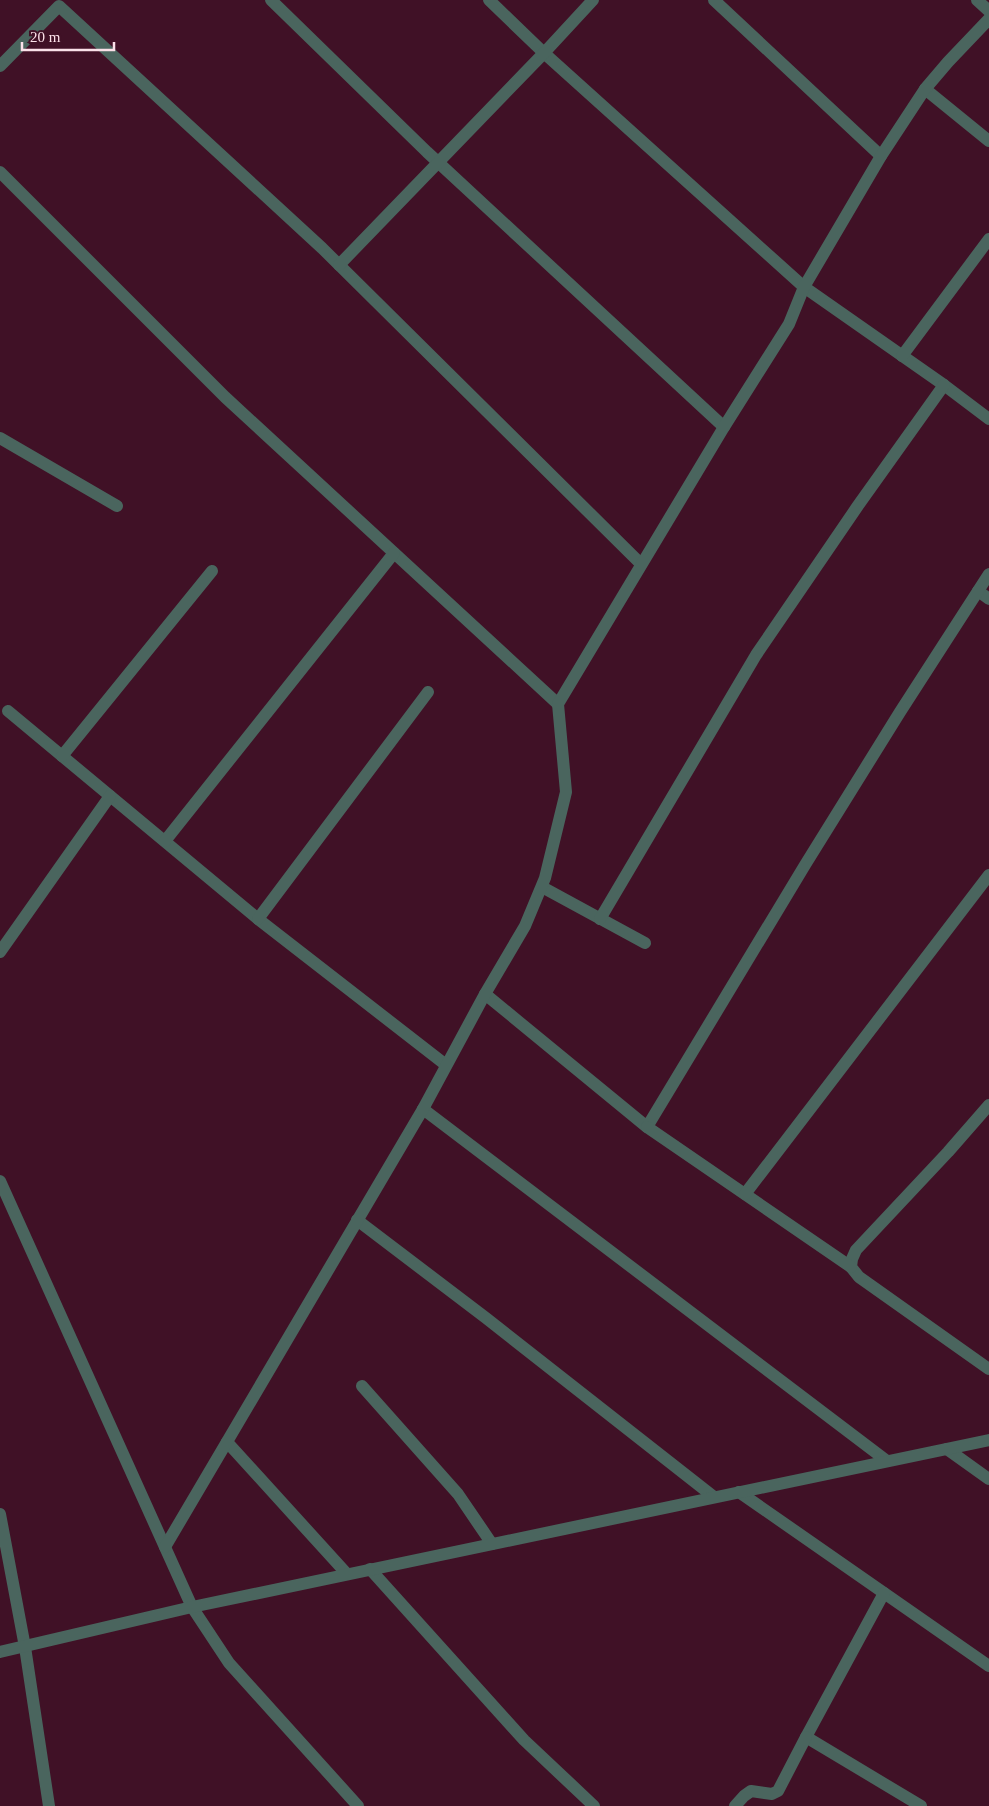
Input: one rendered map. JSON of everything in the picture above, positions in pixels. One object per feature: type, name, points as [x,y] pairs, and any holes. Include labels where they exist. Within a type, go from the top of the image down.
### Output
[{"type":"street","points":[[271,0],[438,163],[724,427]]},
{"type":"street","points":[[489,0],[544,53],[804,288],[944,385],[989,419]]},
{"type":"street","points":[[340,265],[593,0]]},
{"type":"street","points":[[714,0],[881,156]]},
{"type":"street","points":[[977,0],[989,10]]},
{"type":"street","points":[[0,66],[59,2],[340,265],[641,564]]},
{"type":"street","points":[[165,1547],[423,1109],[485,994],[526,926],[545,878],[566,792],[558,704],[724,427],[789,324],[804,288],[881,156],[925,89],[989,18]]},
{"type":"street","points":[[925,89],[989,141]]},
{"type":"street","points":[[0,172],[225,397],[558,704]]},
{"type":"street","points":[[902,356],[989,239]]},
{"type":"street","points":[[600,919],[756,655],[857,507],[944,385]]},
{"type":"street","points":[[0,438],[117,506]]},
{"type":"street","points":[[165,842],[394,553]]},
{"type":"street","points":[[62,756],[212,571]]},
{"type":"street","points":[[647,1127],[805,865],[989,574]]},
{"type":"street","points":[[978,591],[989,599]]},
{"type":"street","points":[[258,919],[428,692]]},
{"type":"street","points":[[8,711],[258,919],[446,1065]]},
{"type":"street","points":[[0,952],[110,796]]},
{"type":"street","points":[[745,1194],[989,875]]},
{"type":"street","points":[[542,887],[645,943]]},
{"type":"street","points":[[485,994],[647,1127],[851,1267],[859,1278],[989,1369]]},
{"type":"street","points":[[851,1267],[856,1250],[948,1152],[989,1105]]},
{"type":"street","points":[[423,1109],[887,1461]]},
{"type":"street","points":[[0,1181],[192,1607],[229,1662],[358,1806]]},
{"type":"street","points":[[357,1220],[486,1318],[714,1497]]},
{"type":"street","points":[[362,1386],[458,1494],[492,1544]]},
{"type":"street","points":[[4,1651],[192,1607],[989,1440]]},
{"type":"street","points":[[226,1442],[348,1574]]},
{"type":"street","points":[[947,1449],[989,1479]]},
{"type":"street","points":[[739,1492],[989,1666]]},
{"type":"street","points":[[0,1514],[25,1647],[49,1806]]},
{"type":"street","points":[[370,1569],[524,1740],[594,1806]]},
{"type":"street","points":[[735,1806],[751,1791],[772,1794],[778,1791],[884,1594]]},
{"type":"street","points":[[806,1737],[921,1806]]}]
